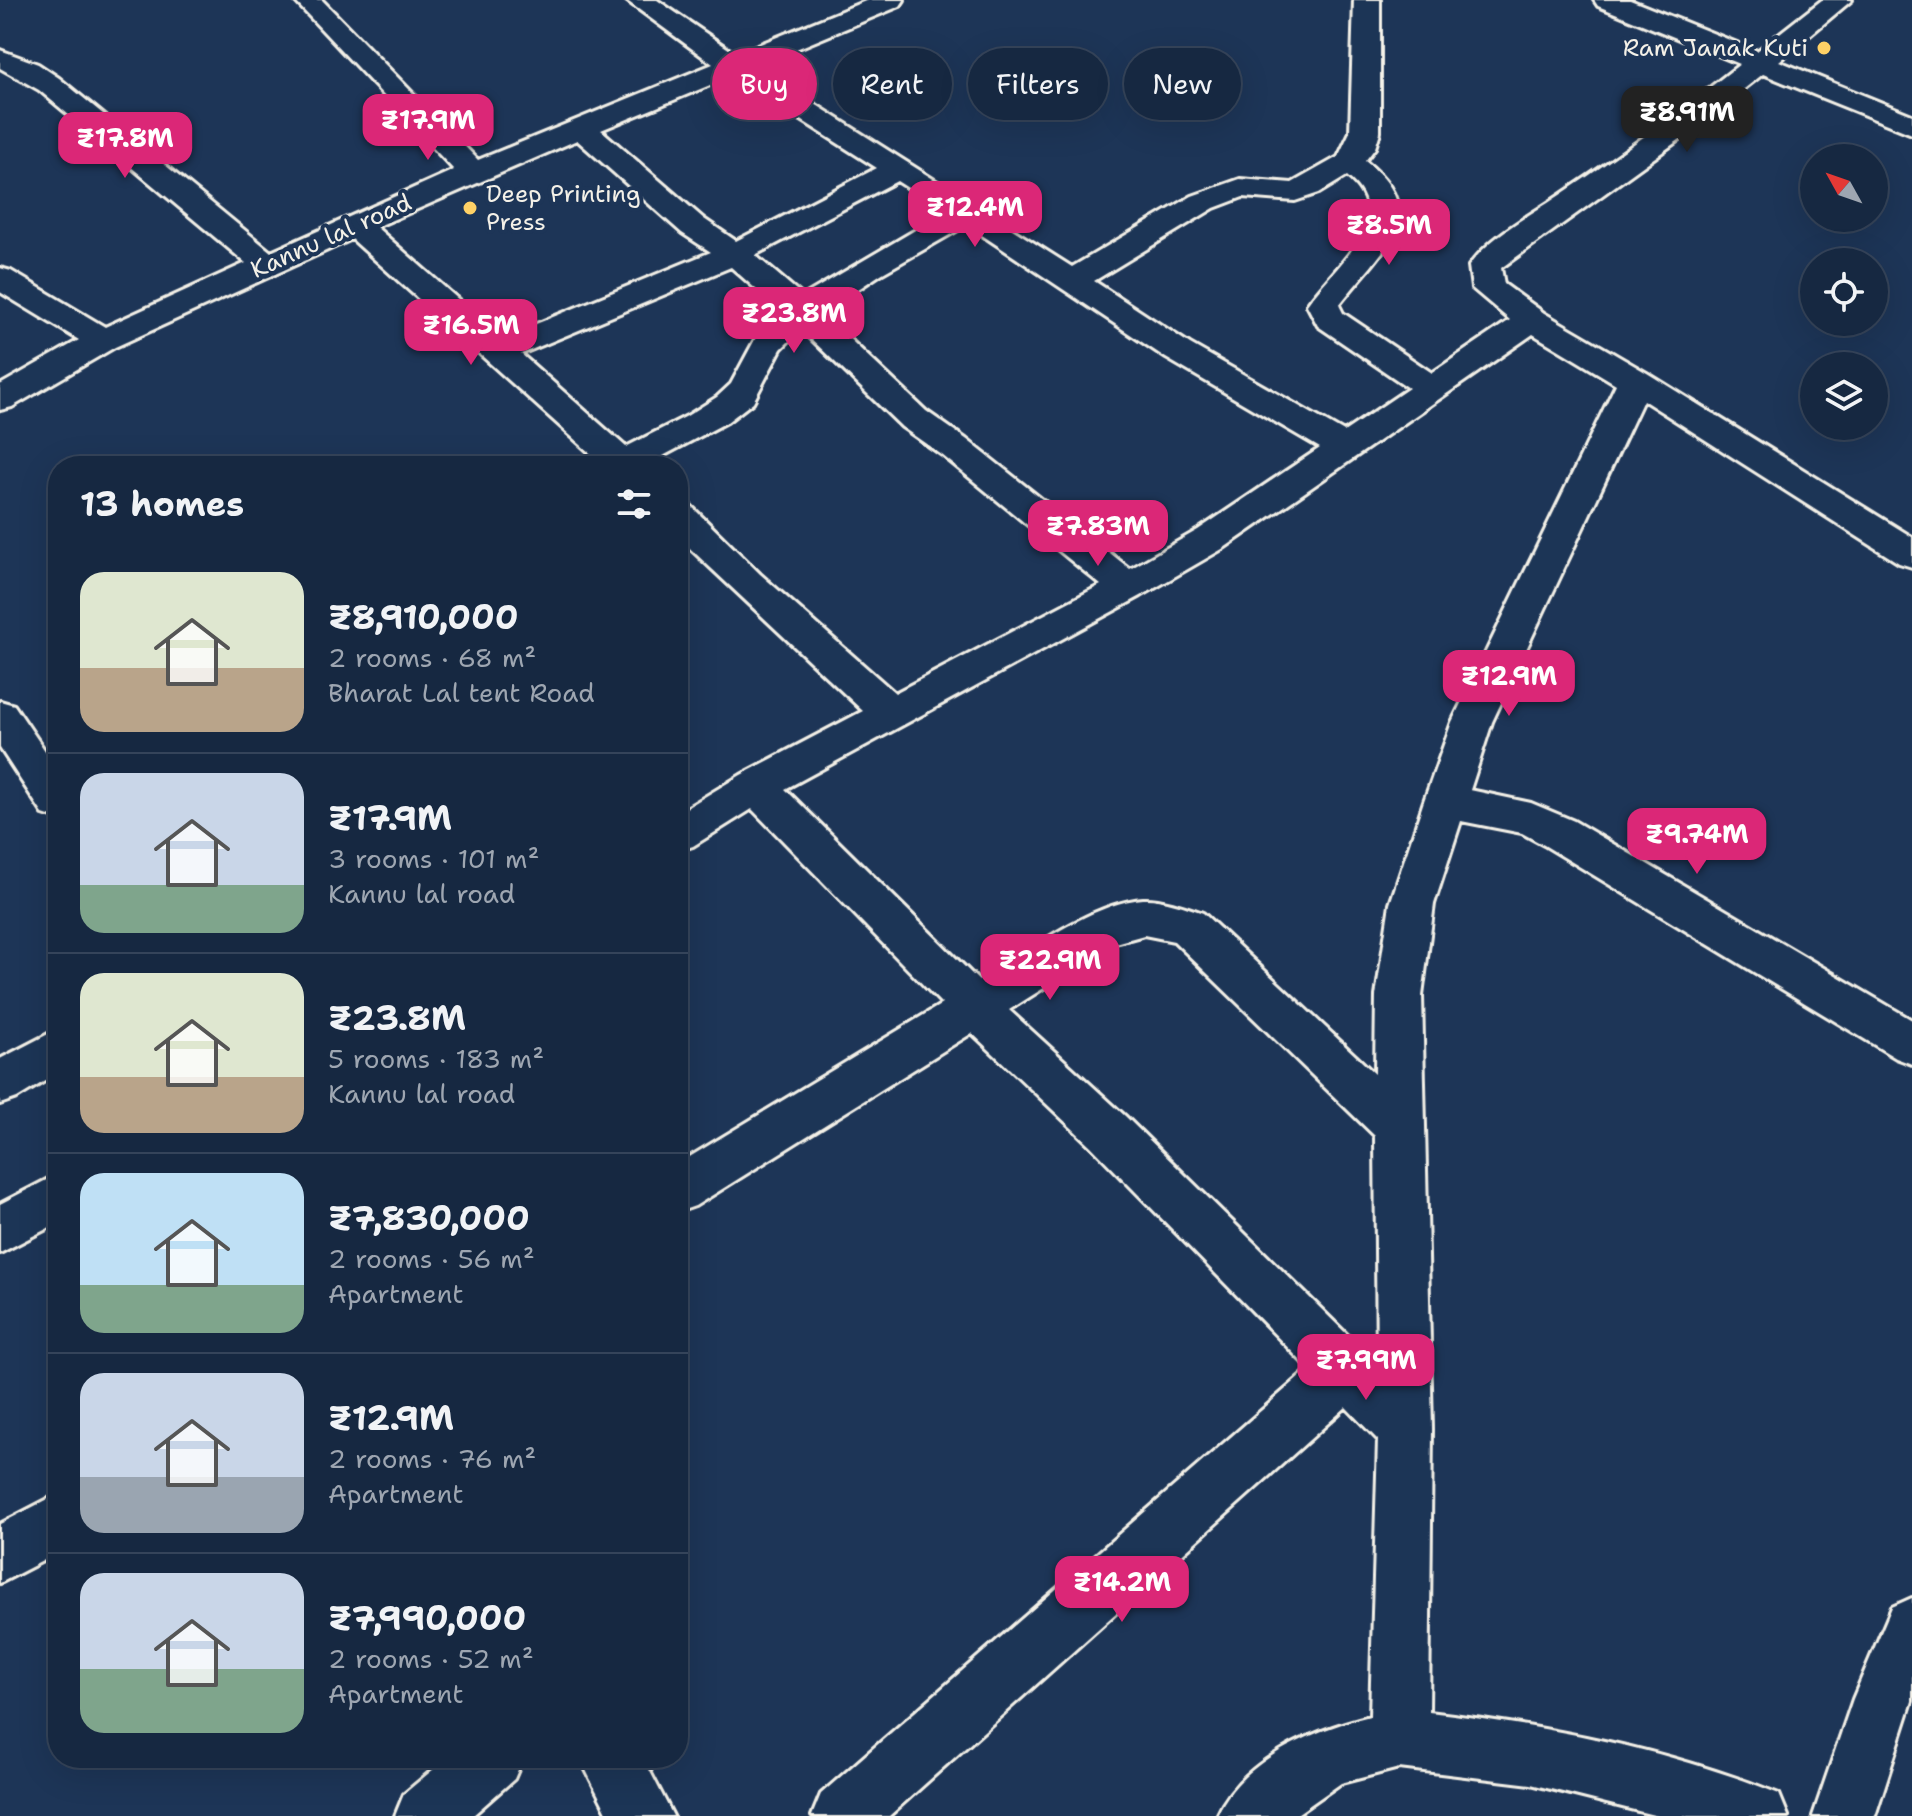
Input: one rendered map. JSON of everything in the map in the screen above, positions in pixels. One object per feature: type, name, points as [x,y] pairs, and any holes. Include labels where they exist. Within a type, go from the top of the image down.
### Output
[{"type":"street","points":[[307,0],[473,173]]},
{"type":"street","points":[[639,0],[712,50]]},
{"type":"street","points":[[1072,280],[1203,202],[1240,188],[1295,192],[1349,163],[1360,148],[1365,132],[1367,0]]},
{"type":"street","points":[[1607,0],[1912,125]]},
{"type":"street","points":[[1839,0],[1673,131],[1511,244],[1485,266],[1488,288],[1532,320],[1635,380],[1912,554]]},
{"type":"street","name":"Kannu lal road","points":[[769,48],[872,3]]},
{"type":"street","points":[[0,58],[28,70],[49,84],[267,265]]},
{"type":"street","name":"Kannu lal road","points":[[0,399],[103,340],[473,173],[712,72]]},
{"type":"street","points":[[817,117],[1188,357],[1343,446]]},
{"type":"street","points":[[580,128],[623,162],[693,226],[736,255],[802,312],[914,419],[954,447],[1128,587]]},
{"type":"street","points":[[1349,163],[1370,176],[1383,195],[1382,223],[1376,237],[1323,305],[1330,319],[1431,388]]},
{"type":"street","points":[[497,352],[736,255],[823,212],[898,168]]},
{"type":"street","points":[[638,456],[726,408],[744,391],[759,355],[775,334],[802,312],[968,212]]},
{"type":"street","points":[[355,225],[611,456]]},
{"type":"street","points":[[0,278],[103,340]]},
{"type":"street","points":[[688,828],[756,786],[1128,587],[1211,539],[1343,446],[1532,320]]},
{"type":"street","points":[[1399,1738],[1405,1429],[1398,1127],[1399,996],[1412,904],[1472,722],[1635,380]]},
{"type":"street","points":[[688,525],[747,583],[891,713]]},
{"type":"street","points":[[0,716],[48,790]]},
{"type":"street","points":[[756,786],[975,1007],[1108,1131],[1405,1429]]},
{"type":"street","points":[[1445,801],[1531,819],[1559,833],[1912,1044]]},
{"type":"street","points":[[688,1184],[1102,929],[1144,917],[1187,926],[1398,1127]]},
{"type":"street","points":[[0,1083],[48,1055]]},
{"type":"street","points":[[0,1230],[48,1203]]},
{"type":"street","points":[[843,1816],[1347,1371]]},
{"type":"street","points":[[0,1555],[48,1528]]},
{"type":"street","points":[[1844,1816],[1883,1699],[1912,1627]]},
{"type":"street","points":[[1248,1816],[1263,1801],[1327,1757],[1399,1738],[1531,1754],[1660,1786],[1757,1816]]},
{"type":"street","points":[[426,1816],[481,1768]]},
{"type":"street","points":[[616,1768],[642,1816]]},
{"type":"place","name":"Ram Janak Kuti","points":[[1824,48]]},
{"type":"place","name":"Deep Printing Press","points":[[470,208]]}]
